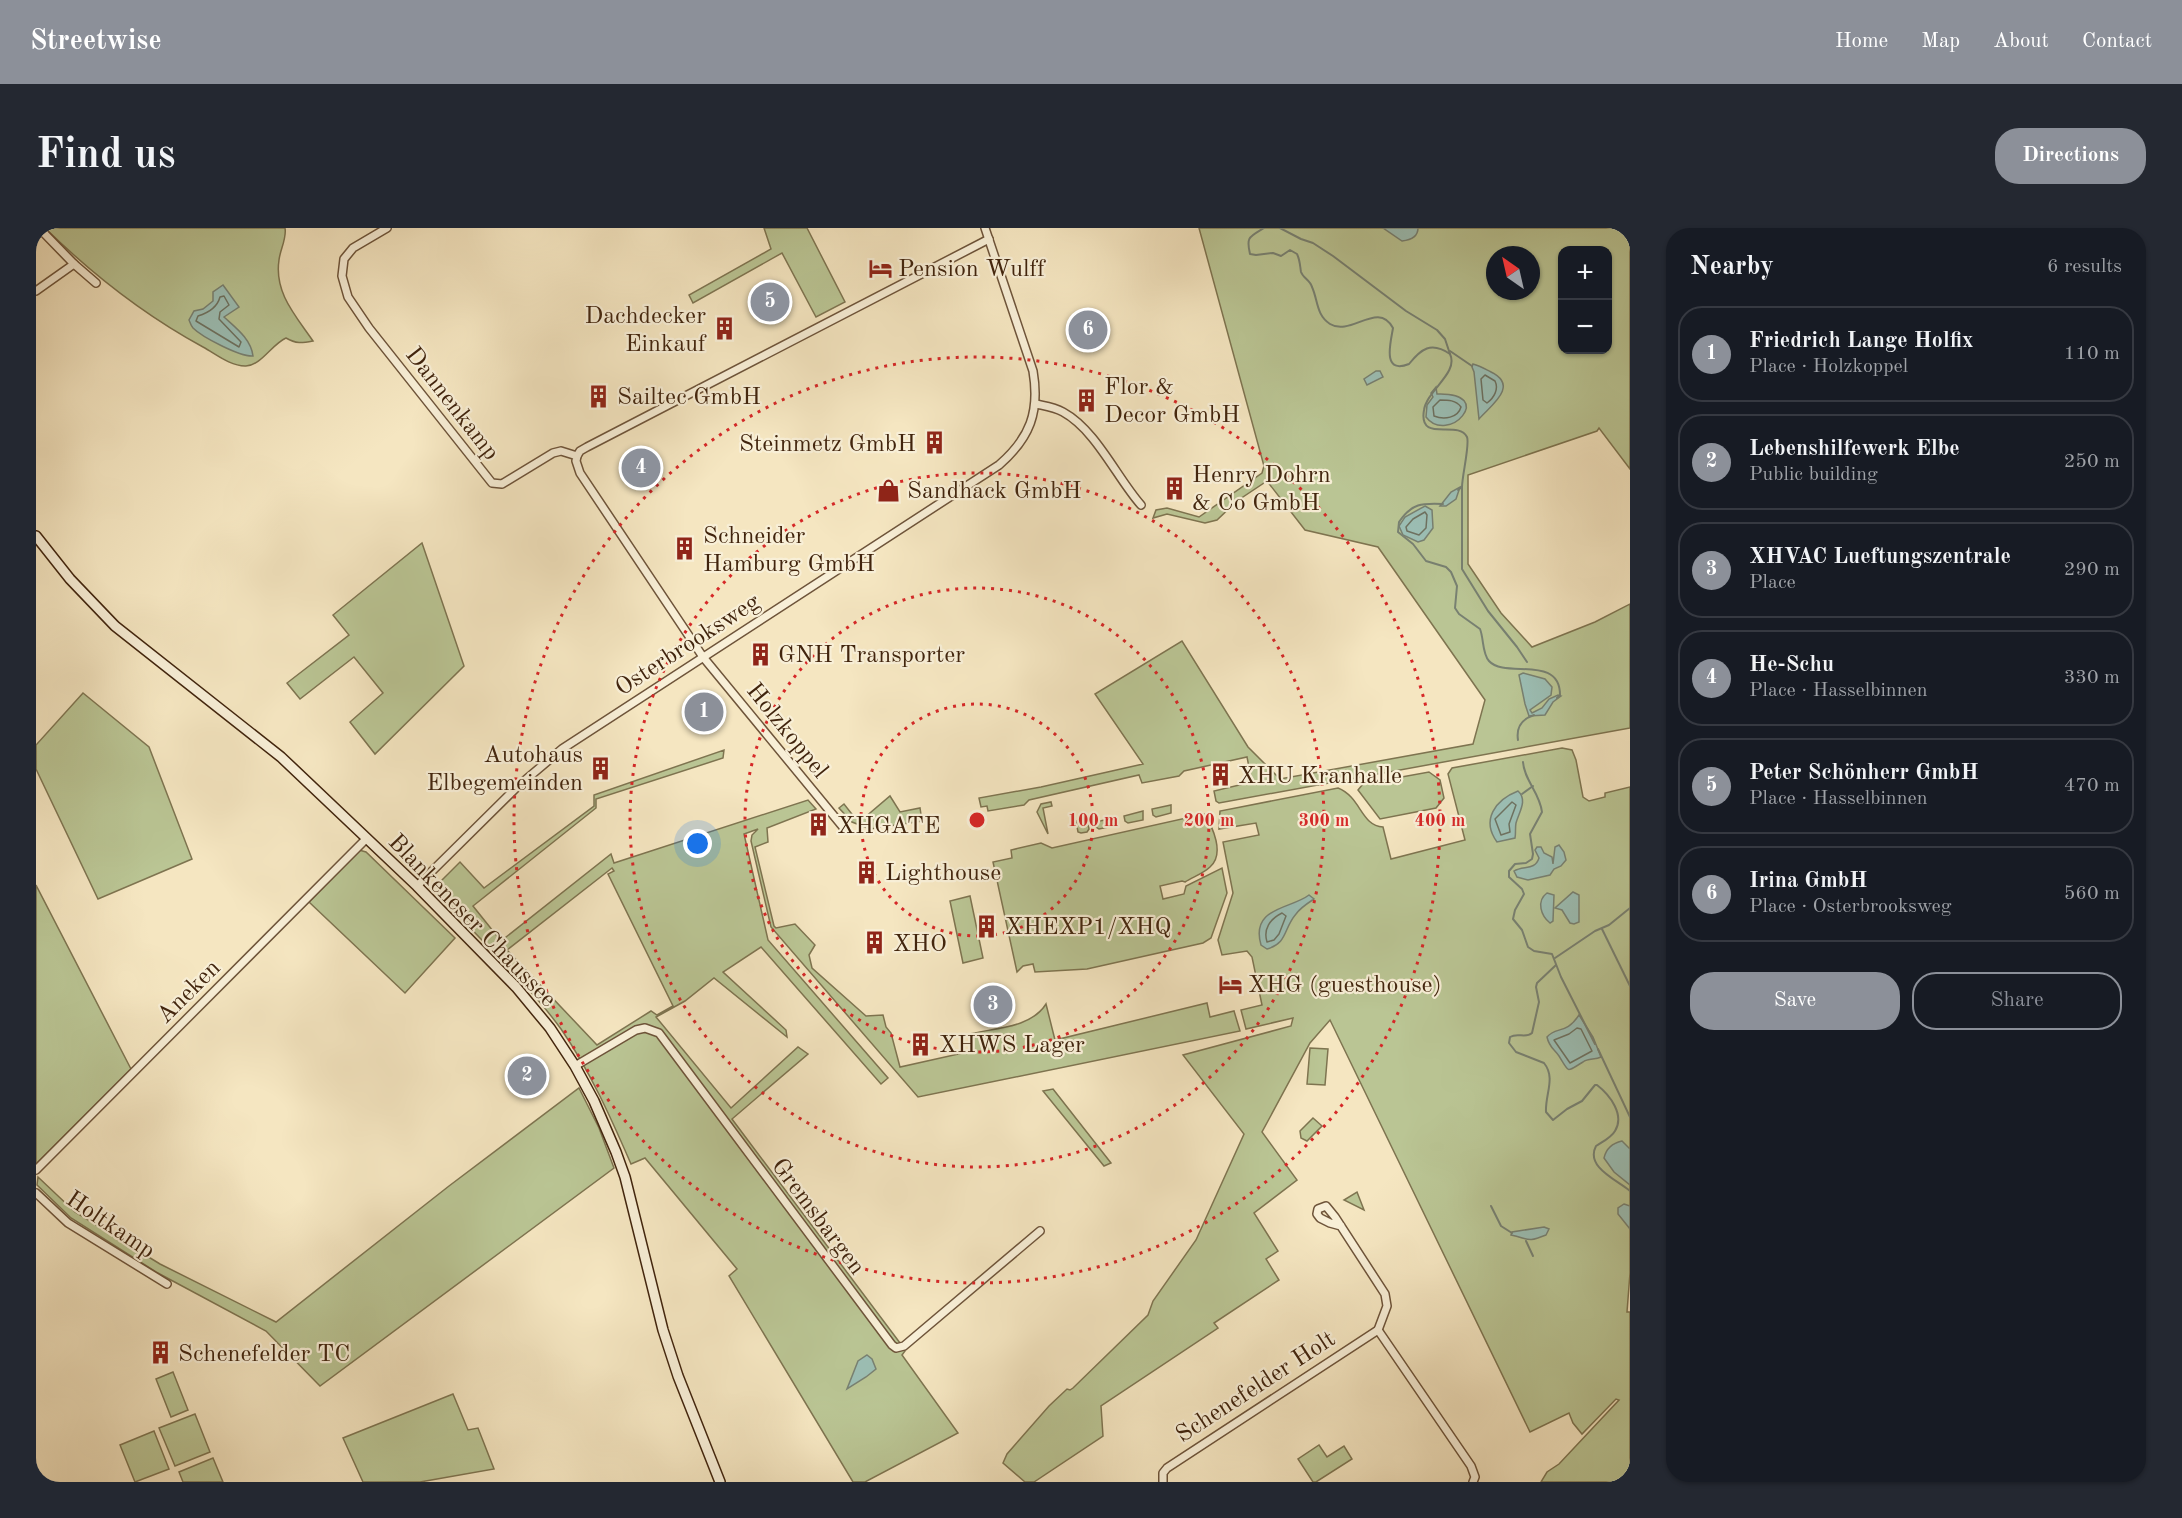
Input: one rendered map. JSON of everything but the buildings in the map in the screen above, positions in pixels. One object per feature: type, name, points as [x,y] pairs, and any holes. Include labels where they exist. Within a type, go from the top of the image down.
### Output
[{"type":"main road","name":"Blankeneser Chaussee","points":[[36,536],[74,584],[115,626],[281,757],[367,838],[525,997],[550,1028],[575,1066],[605,1124],[619,1160],[663,1330],[720,1482]]},
{"type":"street","points":[[39,228],[96,283]]},
{"type":"street","name":"Dannenkamp","points":[[387,228],[353,248],[344,259],[342,276],[348,297],[369,328],[488,480],[502,484],[553,453],[561,451],[577,456]]},
{"type":"street","name":"Osterbrooksweg","points":[[417,886],[517,788],[562,748],[999,465],[1014,452],[1033,419],[1036,389],[1033,371],[985,228]]},
{"type":"street","points":[[703,657],[580,473],[576,461],[580,451],[989,239]]},
{"type":"street","points":[[36,291],[74,264]]},
{"type":"street","points":[[1036,404],[1054,408],[1075,420],[1107,456],[1127,489],[1141,505]]},
{"type":"street","name":"Holzkoppel","points":[[703,657],[843,826]]},
{"type":"street","name":"Aneken","points":[[36,1170],[367,838]]},
{"type":"street","name":"Gremsbargen","points":[[575,1066],[636,1030],[645,1028],[659,1033],[892,1346],[896,1348],[904,1346],[1040,1231]]},
{"type":"street","name":"Holtkamp","points":[[36,1193],[68,1223],[166,1284]]},
{"type":"street","points":[[1341,1226],[1385,1294],[1387,1306],[1378,1330],[1389,1342],[1471,1466],[1475,1478],[1473,1482]]},
{"type":"street","name":"Schenefelder Holt","points":[[1163,1482],[1167,1468],[1378,1330]]},
{"type":"green space","points":[[45,228],[285,228],[279,260],[280,283],[293,313],[313,341],[299,342],[286,338],[256,363],[245,366],[229,362],[181,335],[140,308],[82,262]]},
{"type":"green space","points":[[764,228],[807,228],[845,302],[816,317],[782,253],[693,303],[689,295],[771,249]]},
{"type":"green space","points":[[1199,228],[1630,228],[1630,469],[1599,428],[1597,431],[1468,475],[1468,564],[1501,613],[1532,647],[1595,622],[1630,604],[1630,728],[1219,803],[1216,801],[1214,791],[1252,782],[1247,757],[1184,771],[1179,776],[1142,783],[1139,775],[1029,800],[1024,805],[988,811],[987,806],[981,807],[979,798],[1041,787],[1143,764],[1095,694],[1182,641],[1248,747],[1280,779],[1473,744],[1485,700],[1378,547],[1305,530],[1267,481],[1237,501],[1217,520],[1205,523],[1167,514],[1153,518],[1156,510],[1167,508],[1199,517],[1262,473],[1264,466]]},
{"type":"green space","points":[[422,543],[464,666],[375,754],[350,722],[383,693],[354,657],[300,699],[287,683],[349,635],[333,615]]},
{"type":"green space","points":[[83,693],[149,747],[192,859],[98,899],[36,769],[36,745]]},
{"type":"green space","points":[[1562,748],[1572,750],[1583,797],[1589,801],[1605,797],[1605,793],[1630,787],[1630,1273],[1627,1312],[1630,1312],[1630,1482],[1541,1482],[1547,1472],[1559,1464],[1619,1400],[1616,1399],[1582,1434],[1573,1423],[1569,1413],[1530,1432],[1330,1020],[1310,1043],[1262,1132],[1297,1180],[1254,1213],[1278,1251],[1266,1259],[1279,1280],[1214,1323],[1218,1328],[1101,1406],[1103,1436],[1034,1482],[1025,1482],[1003,1463],[1007,1454],[1049,1406],[1067,1389],[1073,1388],[1148,1315],[1153,1301],[1196,1240],[1244,1134],[1183,1055],[1291,1026],[1293,1018],[1246,1029],[1241,1010],[1262,1005],[1252,957],[1247,951],[1222,955],[1218,940],[1233,893],[1223,842],[1259,835],[1256,823],[1219,829],[1220,811],[1338,788],[1352,798],[1370,822],[1383,827],[1391,859],[1465,840],[1448,774],[1452,768]]},
{"type":"green space","points":[[724,750],[723,758],[596,799],[596,808],[473,906],[501,941],[611,854],[614,863],[808,800],[816,809],[767,828],[768,842],[755,847],[774,926],[776,928],[795,924],[815,945],[809,955],[812,968],[866,1016],[883,1015],[886,1027],[891,1033],[900,1067],[972,1051],[969,1034],[1012,1026],[1031,1018],[1046,1004],[1055,1040],[1207,1003],[1210,1017],[1234,1011],[1240,1031],[918,1097],[771,927],[751,841],[752,835],[758,829],[744,834],[768,940],[888,1078],[881,1084],[761,947],[723,972],[786,1030],[787,1037],[714,978],[685,1001],[656,1017],[731,1108],[798,1047],[808,1054],[732,1119],[900,1343],[905,1351],[902,1355],[958,1433],[865,1482],[853,1482],[729,1276],[737,1269],[645,1158],[631,1164],[591,1078],[561,1029],[518,977],[440,896],[440,882],[460,862],[484,888],[594,806],[594,795]],"holes":[[[612,868],[614,871],[608,874],[673,1006],[657,1015],[651,1011],[597,1045],[507,950]]]},
{"type":"green space","points":[[1429,772],[1440,780],[1444,798],[1436,808],[1380,819],[1358,790],[1363,784]]},
{"type":"green space","points":[[890,796],[900,812],[920,808],[922,821],[870,829],[852,822],[839,808],[844,804],[855,818],[864,818]]},
{"type":"green space","points":[[1051,802],[1052,806],[1043,808],[1048,834],[1037,812],[1041,804]]},
{"type":"green space","points":[[1171,805],[1171,813],[1156,817],[1153,815],[1152,809]]},
{"type":"green space","points":[[1143,811],[1143,820],[1128,823],[1125,821],[1124,816]]},
{"type":"green space","points":[[1204,814],[1216,840],[1217,855],[1214,862],[1205,871],[1185,882],[1160,886],[1163,899],[1184,894],[1186,886],[1222,868],[1227,893],[1211,938],[1203,943],[1087,969],[1035,972],[1033,964],[1023,966],[1017,972],[993,862],[1012,858],[1011,850],[1041,843],[1052,848]]},
{"type":"green space","points":[[1114,818],[1114,826],[1099,829],[1096,827],[1095,822]]},
{"type":"green space","points":[[1087,819],[1089,829],[1087,832],[1078,832],[1076,821]]},
{"type":"green space","points":[[359,850],[366,852],[455,938],[405,993],[309,902]]},
{"type":"green space","points":[[36,885],[131,1069],[36,1164]]},
{"type":"green space","points":[[970,896],[983,958],[963,963],[950,901]]},
{"type":"green space","points":[[1310,1048],[1328,1049],[1325,1085],[1307,1084]]},
{"type":"green space","points":[[579,1088],[599,1128],[614,1168],[320,1386],[266,1331],[156,1272],[71,1218],[37,1185],[38,1177],[75,1212],[160,1264],[276,1322],[449,1186]]},
{"type":"green space","points":[[1053,1089],[1111,1163],[1104,1166],[1043,1091]]},
{"type":"green space","points":[[1313,1118],[1322,1126],[1307,1141],[1301,1138],[1300,1131]]},
{"type":"green space","points":[[1357,1192],[1364,1210],[1344,1200]]},
{"type":"green space","points":[[173,1372],[188,1410],[171,1417],[156,1379]]},
{"type":"green space","points":[[453,1394],[468,1430],[478,1428],[494,1469],[420,1482],[363,1482],[343,1438]]},
{"type":"green space","points":[[195,1414],[210,1452],[175,1466],[159,1428]]},
{"type":"green space","points":[[154,1431],[169,1469],[135,1482],[120,1445]]},
{"type":"green space","points":[[1319,1445],[1327,1457],[1344,1446],[1352,1459],[1313,1482],[1298,1459]]},
{"type":"green space","points":[[213,1458],[223,1482],[183,1482],[179,1472]]},
{"type":"water","points":[[1383,228],[1418,228],[1413,238],[1402,241]]},
{"type":"water","points":[[223,285],[239,307],[224,317],[246,339],[253,356],[239,353],[213,341],[193,328],[189,320],[194,311],[203,309],[213,301],[213,292]]},
{"type":"water","points":[[1473,364],[1491,372],[1503,383],[1500,396],[1479,419],[1472,367]]},
{"type":"water","points":[[1380,371],[1383,377],[1367,385],[1364,379]]},
{"type":"water","points":[[1436,387],[1437,394],[1455,396],[1464,401],[1466,408],[1463,416],[1455,422],[1446,425],[1435,424],[1426,417],[1427,405],[1433,397],[1431,393]]},
{"type":"water","points":[[1460,487],[1456,499],[1446,506],[1440,506],[1451,492]]},
{"type":"water","points":[[1425,506],[1432,510],[1433,528],[1424,540],[1418,542],[1403,535],[1399,526],[1405,517]]},
{"type":"water","points":[[1523,673],[1545,679],[1552,687],[1551,695],[1530,710],[1532,713],[1542,708],[1549,699],[1561,696],[1553,702],[1545,715],[1529,716],[1519,675]]},
{"type":"water","points":[[1518,791],[1523,802],[1516,823],[1515,838],[1497,842],[1490,826],[1493,812],[1497,805]]},
{"type":"water","points":[[1559,845],[1566,860],[1550,875],[1528,880],[1517,877],[1514,871],[1535,865],[1537,862],[1539,858],[1535,850],[1537,847],[1541,847],[1544,853],[1552,857],[1553,864],[1555,847]]},
{"type":"water","points":[[1573,892],[1579,895],[1579,922],[1574,924],[1570,923],[1562,910],[1555,908]]},
{"type":"water","points":[[1547,893],[1554,895],[1553,921],[1550,923],[1541,908],[1542,900]]},
{"type":"water","points":[[1309,895],[1314,899],[1298,912],[1279,943],[1267,949],[1261,945],[1259,933],[1261,923],[1267,916]]},
{"type":"water","points":[[1579,1015],[1593,1037],[1601,1057],[1585,1061],[1569,1070],[1550,1046],[1547,1037],[1566,1028]]},
{"type":"water","points":[[1622,1141],[1630,1149],[1630,1185],[1614,1172],[1604,1158],[1610,1147]]},
{"type":"water","points":[[1624,1204],[1630,1206],[1630,1229],[1618,1214],[1618,1208]]},
{"type":"water","points":[[1544,1227],[1549,1229],[1546,1235],[1535,1239],[1528,1240],[1511,1235],[1512,1232]]},
{"type":"water","points":[[867,1355],[872,1359],[876,1369],[847,1389],[858,1361]]},
{"type":"waterway","points":[[1264,228],[1250,238],[1248,244],[1250,254],[1273,253],[1281,256],[1290,250],[1297,254],[1301,272],[1311,285],[1322,316],[1330,324],[1338,327],[1372,318],[1380,317],[1387,320],[1393,328],[1390,355],[1394,365],[1409,364],[1422,351],[1432,347],[1450,354],[1452,361],[1450,368],[1426,403],[1424,420],[1427,426],[1433,429],[1456,430],[1467,437],[1462,487],[1458,490]]},
{"type":"waterway","points":[[1280,228],[1313,243],[1406,311],[1437,330],[1445,339],[1450,354]]},
{"type":"waterway","points":[[1450,351],[1472,366]]},
{"type":"waterway","points":[[1462,487],[1462,569],[1488,611],[1527,662]]},
{"type":"waterway","points":[[1443,504],[1423,504],[1408,511],[1399,522],[1398,532],[1413,544],[1426,561],[1446,567],[1451,572],[1457,586],[1455,608],[1459,614],[1480,629],[1485,654],[1489,661],[1497,666],[1530,669],[1551,675],[1558,683],[1560,695],[1557,698]]},
{"type":"waterway","points":[[1518,740],[1521,724],[1534,715]]},
{"type":"waterway","points":[[1523,762],[1526,775],[1541,805],[1542,812],[1530,834],[1532,859],[1526,863],[1515,864],[1509,871],[1509,877],[1522,889],[1524,894],[1513,919],[1522,930],[1528,947],[1534,951],[1552,954],[1595,1044]]},
{"type":"waterway","points":[[1522,794],[1533,786]]},
{"type":"waterway","points":[[1555,958],[1595,931],[1609,925],[1630,908]]},
{"type":"waterway","points":[[1602,929],[1630,986]]},
{"type":"waterway","points":[[1556,965],[1537,983],[1539,1002],[1532,1033],[1510,1037],[1509,1043],[1516,1052],[1544,1063],[1550,1080],[1546,1112],[1553,1120],[1582,1101],[1595,1085],[1607,1094],[1615,1106],[1618,1125],[1611,1136],[1596,1146],[1595,1160],[1598,1167],[1630,1191]]},
{"type":"waterway","points":[[1598,1049],[1630,1117]]},
{"type":"waterway","points":[[1491,1206],[1501,1226],[1512,1233]]},
{"type":"waterway","points":[[1526,1241],[1533,1256]]},
{"type":"place","name":"Pension Wulff","points":[[880,268]]},
{"type":"place","name":"Peter Schönherr GmbH","points":[[770,302]]},
{"type":"place","name":"Dachdecker Einkauf","points":[[724,329]]},
{"type":"place","name":"Irina GmbH","points":[[1088,330]]},
{"type":"place","name":"Sailtec GmbH","points":[[599,396]]},
{"type":"place","name":"Flor & Decor GmbH","points":[[1086,400]]},
{"type":"place","name":"Steinmetz GmbH","points":[[934,443]]},
{"type":"place","name":"He-Schu","points":[[641,468]]},
{"type":"place","name":"Henry Dohrn & Co GmbH","points":[[1174,488]]},
{"type":"place","name":"Sandhack GmbH","points":[[889,490]]},
{"type":"place","name":"Schneider Hamburg GmbH","points":[[685,549]]},
{"type":"place","name":"GNH Transporter","points":[[760,654]]},
{"type":"place","name":"Friedrich Lange Holfix","points":[[704,712]]},
{"type":"place","name":"Autohaus Elbegemeinden","points":[[601,768]]},
{"type":"place","name":"XHU Kranhalle","points":[[1220,775]]},
{"type":"place","name":"XHGATE","points":[[819,825]]},
{"type":"place","name":"Lighthouse","points":[[867,872]]},
{"type":"place","name":"XHEXP1/XHQ","points":[[987,926]]},
{"type":"place","name":"XHO","points":[[875,943]]},
{"type":"place","name":"XHG (guesthouse)","points":[[1230,984]]},
{"type":"place","name":"XHVAC Lueftungszentrale","points":[[993,1005]]},
{"type":"place","name":"XHWS Lager","points":[[921,1044]]},
{"type":"place","name":"Lebenshilfewerk Elbe","points":[[527,1076]]},
{"type":"place","name":"Schenefelder TC","points":[[160,1353]]}]
